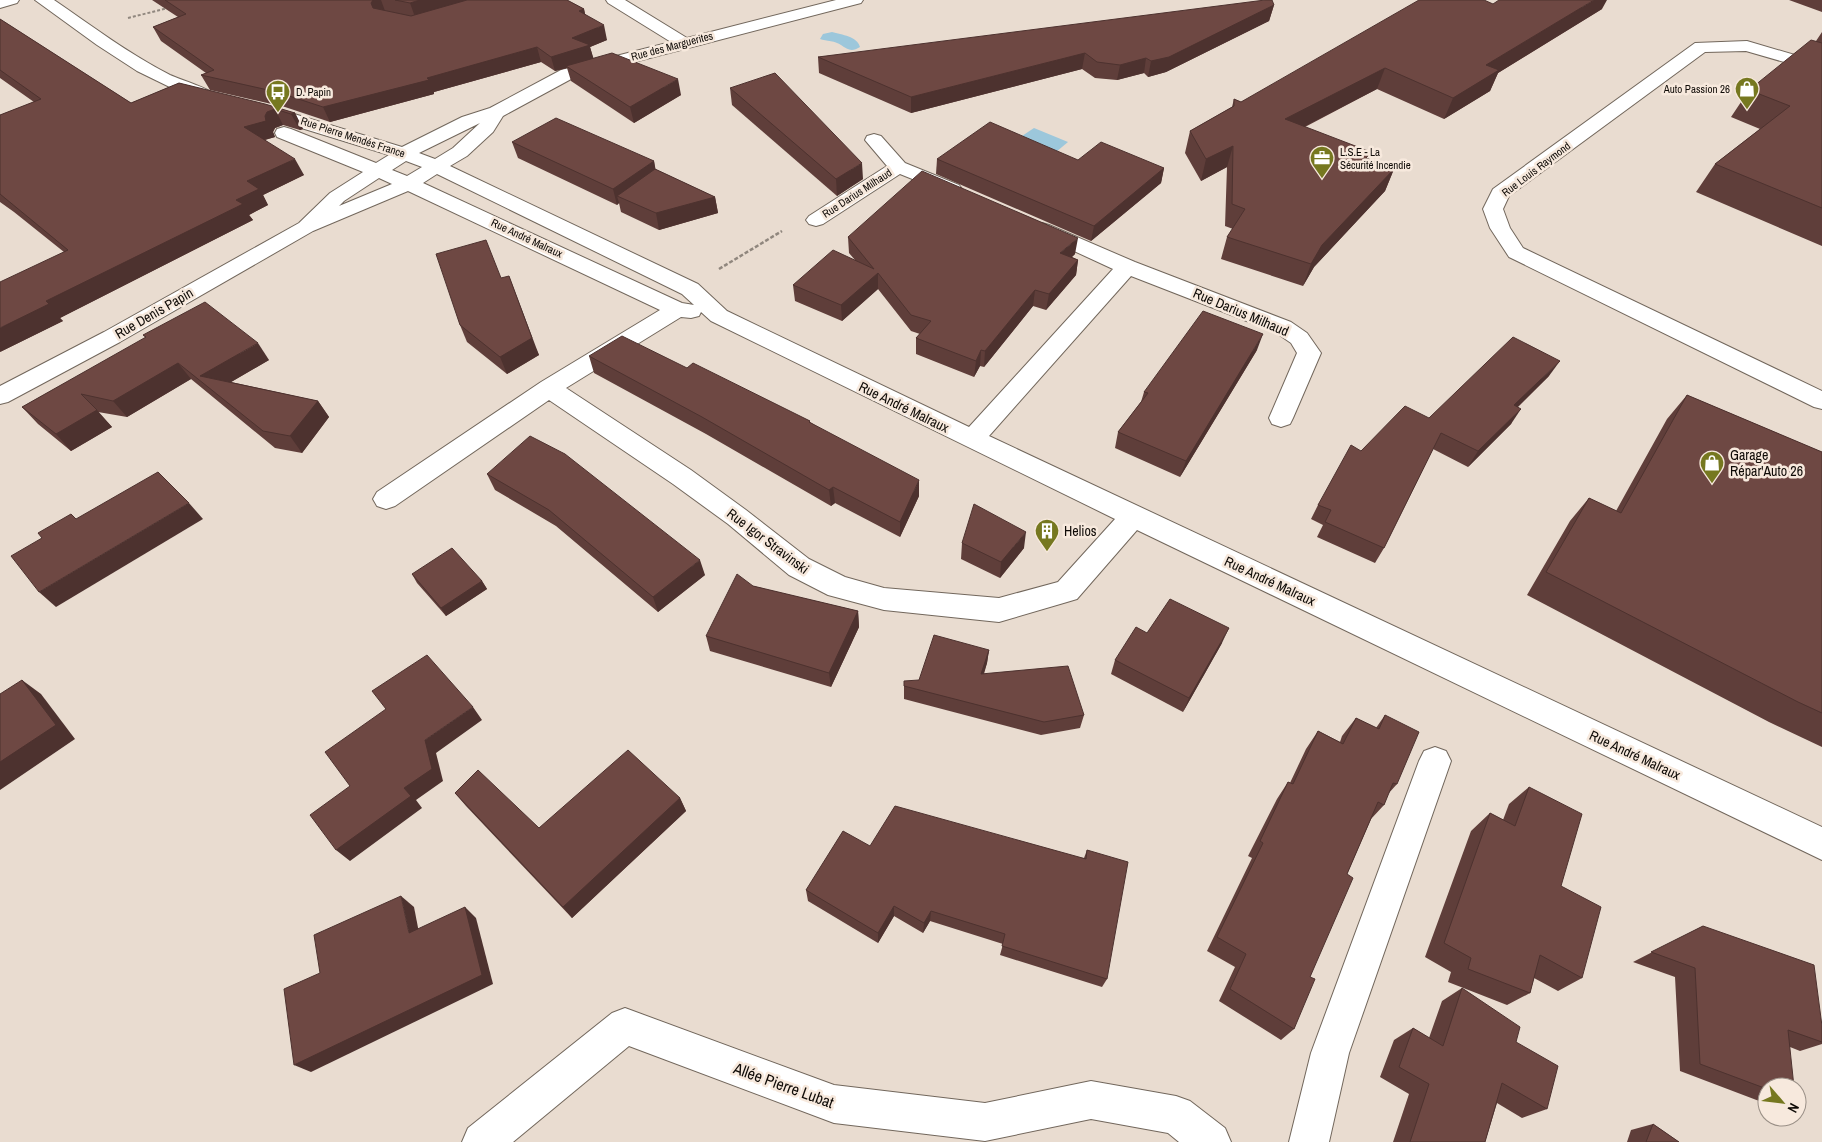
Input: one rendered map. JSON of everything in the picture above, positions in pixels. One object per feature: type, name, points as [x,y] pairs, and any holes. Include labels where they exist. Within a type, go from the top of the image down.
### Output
[{"type":"street","points":[[0,4],[11,0]]},
{"type":"street","name":"Rue Pierre Mendés France","points":[[43,0],[148,72],[187,90],[239,108],[278,114],[406,168]]},
{"type":"street","points":[[614,0],[684,43]]},
{"type":"street","name":"Rue des Marguerites","points":[[406,168],[418,145],[468,121],[496,112],[567,74],[855,0]]},
{"type":"street","name":"Rue Louis Raymond","points":[[1822,68],[1747,46],[1701,47],[1500,193],[1493,209],[1500,228],[1516,252],[1822,401]]},
{"type":"street","name":"Rue Pierre Mendés France","points":[[239,108],[260,123],[307,142],[334,144],[406,168]]},
{"type":"street","name":"Rue des Marguerites","points":[[406,168],[460,152],[486,128],[496,112]]},
{"type":"street","name":"Rue Darius Milhaud","points":[[874,140],[898,167],[969,196]]},
{"type":"street","name":"Rue Darius Milhaud","points":[[816,220],[898,167]]},
{"type":"street","name":"Rue André Malraux","points":[[406,168],[515,204],[683,299]]},
{"type":"street","name":"Rue André Malraux","points":[[406,168],[719,316],[972,440],[1822,844]]},
{"type":"street","name":"Rue Denis Papin","points":[[306,226],[338,196],[406,168]]},
{"type":"street","name":"Rue Denis Papin","points":[[0,396],[112,338],[406,168]]},
{"type":"street","name":"Rue Darius Milhaud","points":[[1022,220],[1127,266],[1283,327],[1300,338],[1309,353],[1281,418]]},
{"type":"street","points":[[972,440],[1127,266]]},
{"type":"street","points":[[386,499],[683,299]]},
{"type":"street","name":"Rue Igor Stravinski","points":[[549,388],[682,477],[737,517],[799,567],[838,587],[884,599],[999,610],[1067,591],[1133,516]]},
{"type":"street","points":[[1309,1142],[1330,1053],[1435,761]]},
{"type":"street","name":"Allée Pierre Lubat","points":[[482,1142],[624,1026],[834,1104],[985,1122],[1091,1100],[1176,1115],[1211,1142]]},
{"type":"path","points":[[86,29],[174,7]]},
{"type":"path","points":[[683,299],[708,276],[793,225],[816,220]]},
{"type":"water","points":[[832,32],[856,40],[860,47],[850,50],[836,43],[820,39],[823,34]]},
{"type":"water","points":[[1034,128],[1068,142],[1056,152],[1022,136]]},
{"type":"building","points":[[165,0],[373,0],[371,3],[373,8],[411,16],[467,0],[567,0],[584,9],[579,11],[604,25],[572,38],[590,45],[551,57],[537,47],[427,78],[429,80],[323,107],[277,92],[201,75],[214,70],[153,27],[186,14]]},
{"type":"building","points":[[395,0],[420,0],[410,3]]},
{"type":"building","points":[[1272,0],[1274,5],[1169,57],[1151,61],[1146,58],[1120,65],[1097,62],[1085,53],[911,97],[818,57]]},
{"type":"building","points":[[1419,0],[1484,0],[1493,4],[1499,0],[1594,0],[1486,65],[1499,70],[1453,98],[1385,68],[1285,119],[1371,152],[1366,158],[1394,169],[1322,245],[1311,264],[1227,237],[1245,209],[1232,204],[1233,146],[1206,159],[1190,131],[1234,106],[1234,99],[1241,102]]},
{"type":"building","points":[[0,19],[131,103],[179,83],[295,113],[291,114],[275,109],[267,112],[265,116],[266,121],[244,127],[295,159],[247,181],[259,189],[236,200],[243,204],[46,301],[49,304],[0,328],[0,282],[68,250],[0,194],[0,115],[41,99],[0,70]]},
{"type":"building","points":[[1811,40],[1822,43],[1822,208],[1715,164],[1790,106],[1749,90]]},
{"type":"building","points":[[612,53],[678,79],[630,107],[566,66]]},
{"type":"building","points":[[775,73],[862,163],[836,179],[730,88]]},
{"type":"building","points":[[556,118],[654,161],[613,189],[512,142]]},
{"type":"building","points":[[990,122],[1078,160],[1101,142],[1164,168],[1094,226],[937,159]]},
{"type":"building","points":[[655,169],[715,197],[656,213],[617,196]]},
{"type":"building","points":[[922,171],[1078,238],[1060,253],[1078,260],[1049,294],[1035,290],[985,351],[981,350],[976,361],[916,338],[931,321],[911,315],[878,273],[841,305],[793,285],[833,250],[874,269],[848,237]]},
{"type":"building","points":[[486,240],[501,278],[509,276],[532,338],[500,357],[460,325],[436,254]]},
{"type":"building","points":[[205,302],[258,343],[200,376],[318,401],[290,436],[263,431],[178,363],[113,401],[81,394],[97,410],[56,434],[22,407],[146,337],[143,335]]},
{"type":"building","points":[[1203,311],[1263,334],[1186,461],[1118,432],[1148,393],[1144,392]]},
{"type":"building","points":[[622,336],[687,368],[693,363],[810,421],[919,480],[900,522],[833,487],[829,490],[702,417],[589,356]]},
{"type":"building","points":[[1513,337],[1560,361],[1514,405],[1521,409],[1478,451],[1441,433],[1384,548],[1325,522],[1331,510],[1318,505],[1351,445],[1361,451],[1405,406],[1429,418]]},
{"type":"building","points":[[1687,395],[1822,452],[1822,713],[1546,572],[1589,498],[1621,513]]},
{"type":"building","points":[[530,436],[565,454],[700,560],[653,597],[549,510],[487,474]]},
{"type":"building","points":[[158,472],[189,503],[39,592],[11,556],[42,538],[38,533],[71,514],[76,519]]},
{"type":"building","points":[[974,504],[1026,532],[1001,562],[962,543]]},
{"type":"building","points":[[452,548],[482,581],[441,608],[412,574]]},
{"type":"building","points":[[737,574],[753,586],[858,611],[829,673],[706,636]]},
{"type":"building","points":[[1170,599],[1229,628],[1189,698],[1115,660],[1136,627],[1147,633]]},
{"type":"building","points":[[934,635],[989,650],[981,674],[1068,666],[1084,715],[1044,722],[904,686],[904,681],[919,680]]},
{"type":"building","points":[[427,655],[473,707],[425,740],[432,769],[404,788],[411,796],[336,850],[310,815],[350,786],[325,752],[386,709],[372,691]]},
{"type":"building","points":[[22,680],[56,725],[0,762],[0,694]]},
{"type":"building","points":[[1385,715],[1419,732],[1397,784],[1393,783],[1384,805],[1378,802],[1347,874],[1353,878],[1310,977],[1315,979],[1294,1029],[1230,989],[1246,954],[1217,937],[1263,843],[1260,841],[1288,782],[1293,784],[1318,731],[1343,744],[1356,718],[1379,729]]},
{"type":"building","points":[[628,750],[680,798],[563,907],[455,793],[478,770],[539,828]]},
{"type":"building","points":[[1529,787],[1582,814],[1561,886],[1601,907],[1582,978],[1540,955],[1530,993],[1468,969],[1471,958],[1444,943],[1490,813],[1515,826]]},
{"type":"building","points":[[895,806],[1086,859],[1087,850],[1128,862],[1107,979],[1002,946],[1005,934],[931,911],[924,923],[894,906],[878,933],[806,890],[843,831],[870,846]]},
{"type":"building","points":[[401,896],[409,933],[465,907],[482,975],[294,1065],[284,989],[320,973],[314,935]]},
{"type":"building","points":[[1703,926],[1814,965],[1822,1026],[1822,1042],[1788,1030],[1793,1077],[1757,1077],[1757,1085],[1700,1064],[1695,968],[1651,952]]},
{"type":"building","points":[[1462,988],[1520,1027],[1516,1042],[1558,1066],[1547,1109],[1502,1083],[1485,1142],[1410,1142],[1429,1084],[1399,1067],[1413,1028],[1443,1046]]},
{"type":"building","points":[[1653,1124],[1679,1142],[1646,1142]]},
{"type":"place","name":"Auto Passion 26","points":[[1747,110]]},
{"type":"place","name":"D. Papin","points":[[278,113]]},
{"type":"place","name":"L.S.E - La Sécurité Incendie","points":[[1322,179]]},
{"type":"place","name":"Garage Répar'Auto 26","points":[[1712,484]]},
{"type":"place","name":"Helios","points":[[1047,552]]}]
